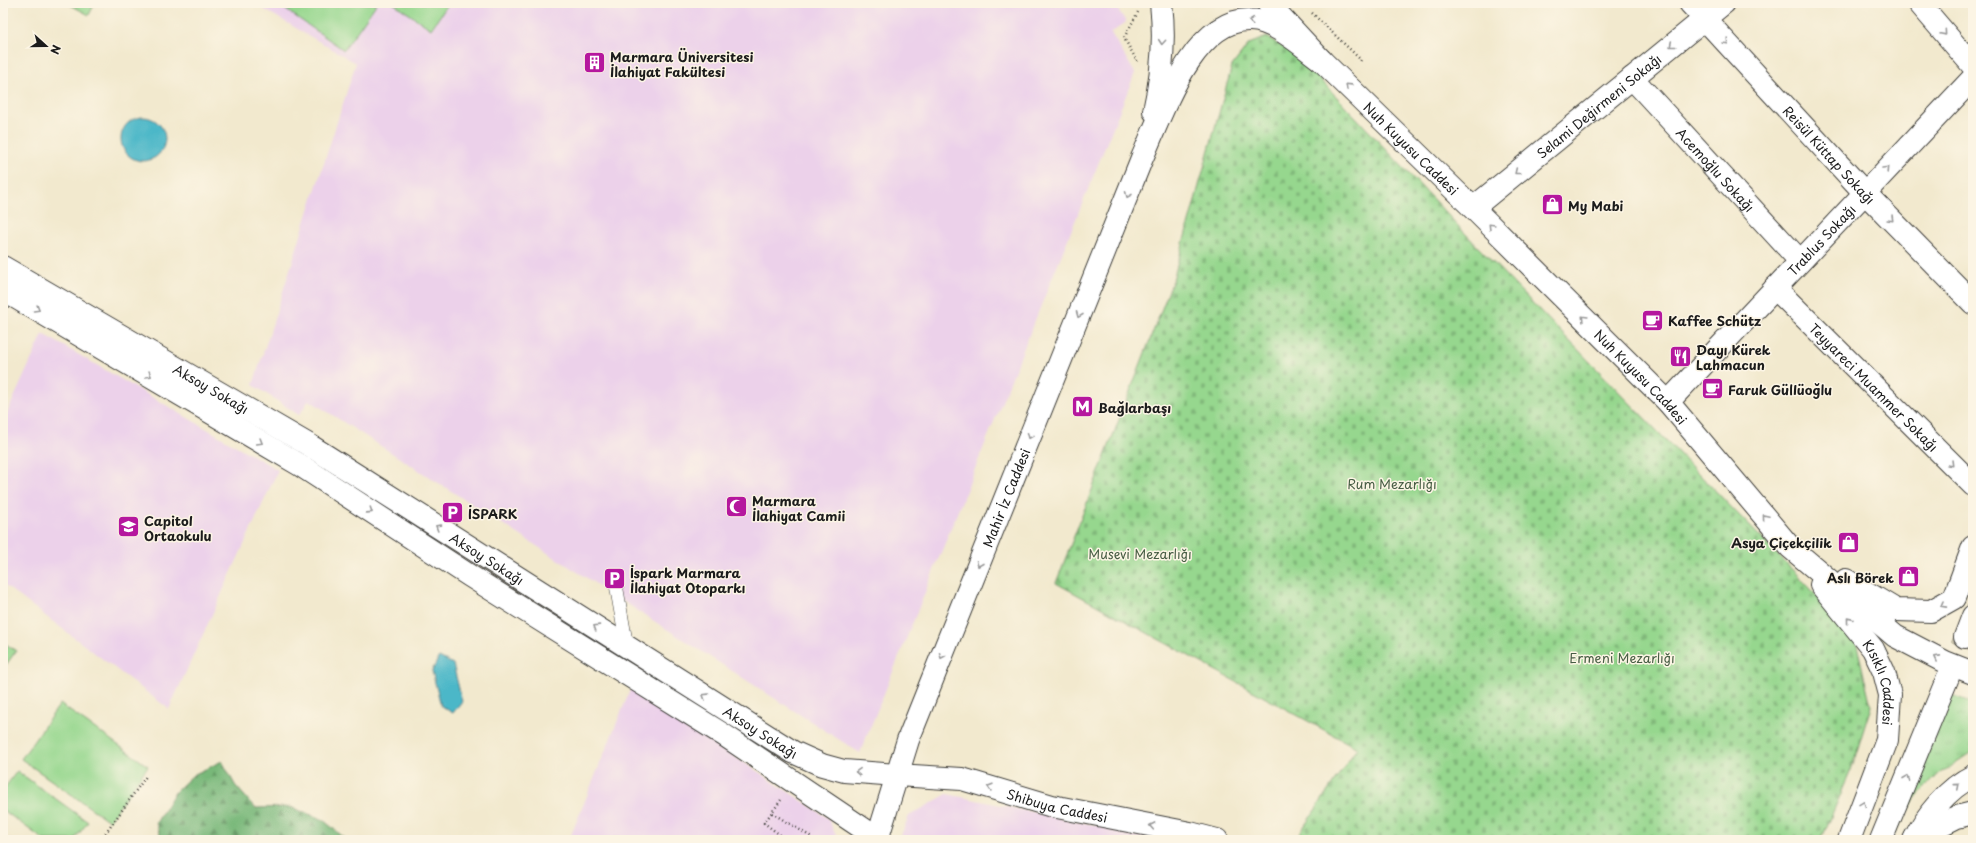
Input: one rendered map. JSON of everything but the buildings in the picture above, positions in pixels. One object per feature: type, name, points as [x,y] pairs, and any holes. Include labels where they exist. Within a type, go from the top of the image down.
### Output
[{"type":"street","points":[[1142,158],[1159,87],[1163,25],[1161,3]]},
{"type":"street","points":[[1268,3],[1321,60]]},
{"type":"street","name":"Reisül Küttap Sokağı","points":[[1690,3],[1864,192],[1973,303]]},
{"type":"street","name":"Selami Değirmeni Sokağı","points":[[1473,208],[1724,3]]},
{"type":"street","points":[[1919,3],[1973,66]]},
{"type":"street","points":[[1142,158],[1181,71],[1198,48],[1227,25],[1238,21],[1251,20],[1264,23],[1284,33],[1321,60]]},
{"type":"street","name":"Nuh Kuyusu Caddesi","points":[[1321,60],[1473,208],[1668,402],[1790,547],[1895,636],[1945,662],[1973,673]]},
{"type":"street","name":"Acemoğlu Sokağı","points":[[1632,78],[1800,261]]},
{"type":"street","name":"Trablus Sokağı","points":[[1668,402],[1864,192],[1973,78]]},
{"type":"street","name":"Mahir İz Caddesi","points":[[877,839],[908,740],[1142,158]]},
{"type":"street","name":"Aksoy Sokağı","points":[[3,267],[310,445],[793,752],[822,765],[844,771],[896,775]]},
{"type":"street","name":"Teyyareci Muammer Sokağı","points":[[1775,288],[1973,485]]},
{"type":"street","name":"Aksoy Sokağı","points":[[3,290],[300,465],[470,576],[724,735],[877,839]]},
{"type":"street","points":[[1790,547],[1896,610],[1931,611],[1954,598],[1973,547]]},
{"type":"street","name":"Kısıklı Caddesi","points":[[1790,547],[1873,649],[1884,672],[1890,695],[1887,740],[1849,840]]},
{"type":"street","points":[[1965,637],[1973,616]]},
{"type":"street","points":[[1881,840],[1948,677]]},
{"type":"street","name":"Shibuya Caddesi","points":[[896,775],[962,779],[1052,806],[1190,833],[1217,840]]},
{"type":"street","points":[[1914,839],[1939,802],[1964,780],[1973,776]]},
{"type":"street","points":[[1914,839],[1958,817],[1973,814]]},
{"type":"lane","points":[[615,579],[627,647]]},
{"type":"path","points":[[1312,13],[1347,46]]},
{"type":"path","points":[[101,840],[147,776]]},
{"type":"path","points":[[787,840],[764,823],[795,782]]},
{"type":"path","points":[[772,813],[813,838]]},
{"type":"shaded area","points":[[253,3],[1114,3],[1126,22],[1111,33],[1135,73],[860,753],[309,400],[299,415],[253,385],[356,63]]},
{"type":"shaded area","name":"Capitol Ortaokulu","points":[[43,334],[278,470],[169,709],[3,584],[3,422]]},
{"type":"shaded area","points":[[631,688],[828,818],[838,840],[569,840]]},
{"type":"shaded area","points":[[947,794],[1167,840],[899,840],[909,816]]},
{"type":"green space","points":[[67,3],[95,3],[89,15]]},
{"type":"green space","points":[[276,3],[377,3],[344,50]]},
{"type":"green space","points":[[393,3],[449,3],[431,29]]},
{"type":"green space","points":[[1267,37],[1300,58],[1478,247],[1809,587],[1856,641],[1871,706],[1851,770],[1821,840],[1295,840],[1357,748],[1056,583],[1173,280],[1232,66],[1249,44]]},
{"type":"green space","points":[[3,642],[16,651],[3,669]]},
{"type":"green space","points":[[1946,693],[1973,703],[1973,751],[1940,773],[1917,796],[1890,840]]},
{"type":"green space","points":[[60,704],[148,766],[109,821],[21,759]]},
{"type":"green space","points":[[222,761],[235,785],[255,808],[290,807],[322,819],[347,840],[162,840],[156,823],[175,792],[193,775]]},
{"type":"green space","points":[[17,771],[88,822],[74,840],[44,840],[3,810],[3,790]]},
{"type":"water","points":[[139,117],[147,117],[152,118],[159,123],[164,130],[164,148],[159,155],[152,160],[139,161],[131,158],[124,151],[121,143],[121,135],[124,127],[131,120]]},
{"type":"water","points":[[439,657],[453,664],[462,701],[453,713],[441,706],[432,671]]},
{"type":"tunnel","points":[[1948,677],[1965,637]]},
{"type":"place","name":"Marmara Üniversitesi İlahiyat Fakültesi","points":[[595,63]]},
{"type":"place","name":"My Mabi","points":[[1552,205]]},
{"type":"place","name":"Kaffee Schütz","points":[[1653,320]]},
{"type":"place","name":"Dayı Kürek Lahmacun","points":[[1681,356]]},
{"type":"place","name":"Faruk Güllüoğlu","points":[[1712,389]]},
{"type":"place","name":"Bağlarbaşı","points":[[1082,407]]},
{"type":"place","name":"Marmara İlahiyat Camii","points":[[736,507]]},
{"type":"place","name":"İSPARK","points":[[453,513]]},
{"type":"place","name":"Capitol Ortaokulu","points":[[128,527]]},
{"type":"place","name":"Asya Çiçekçilik","points":[[1848,542]]},
{"type":"place","name":"Aslı Börek","points":[[1909,577]]},
{"type":"place","name":"İspark Marmara İlahiyat Otoparkı","points":[[615,579]]},
{"type":"park label","name":"Rum Mezarlığı","points":[[1392,483]]},
{"type":"park label","name":"Musevi Mezarlığı","points":[[1140,553]]},
{"type":"park label","name":"Ermeni Mezarlığı","points":[[1622,657]]}]
